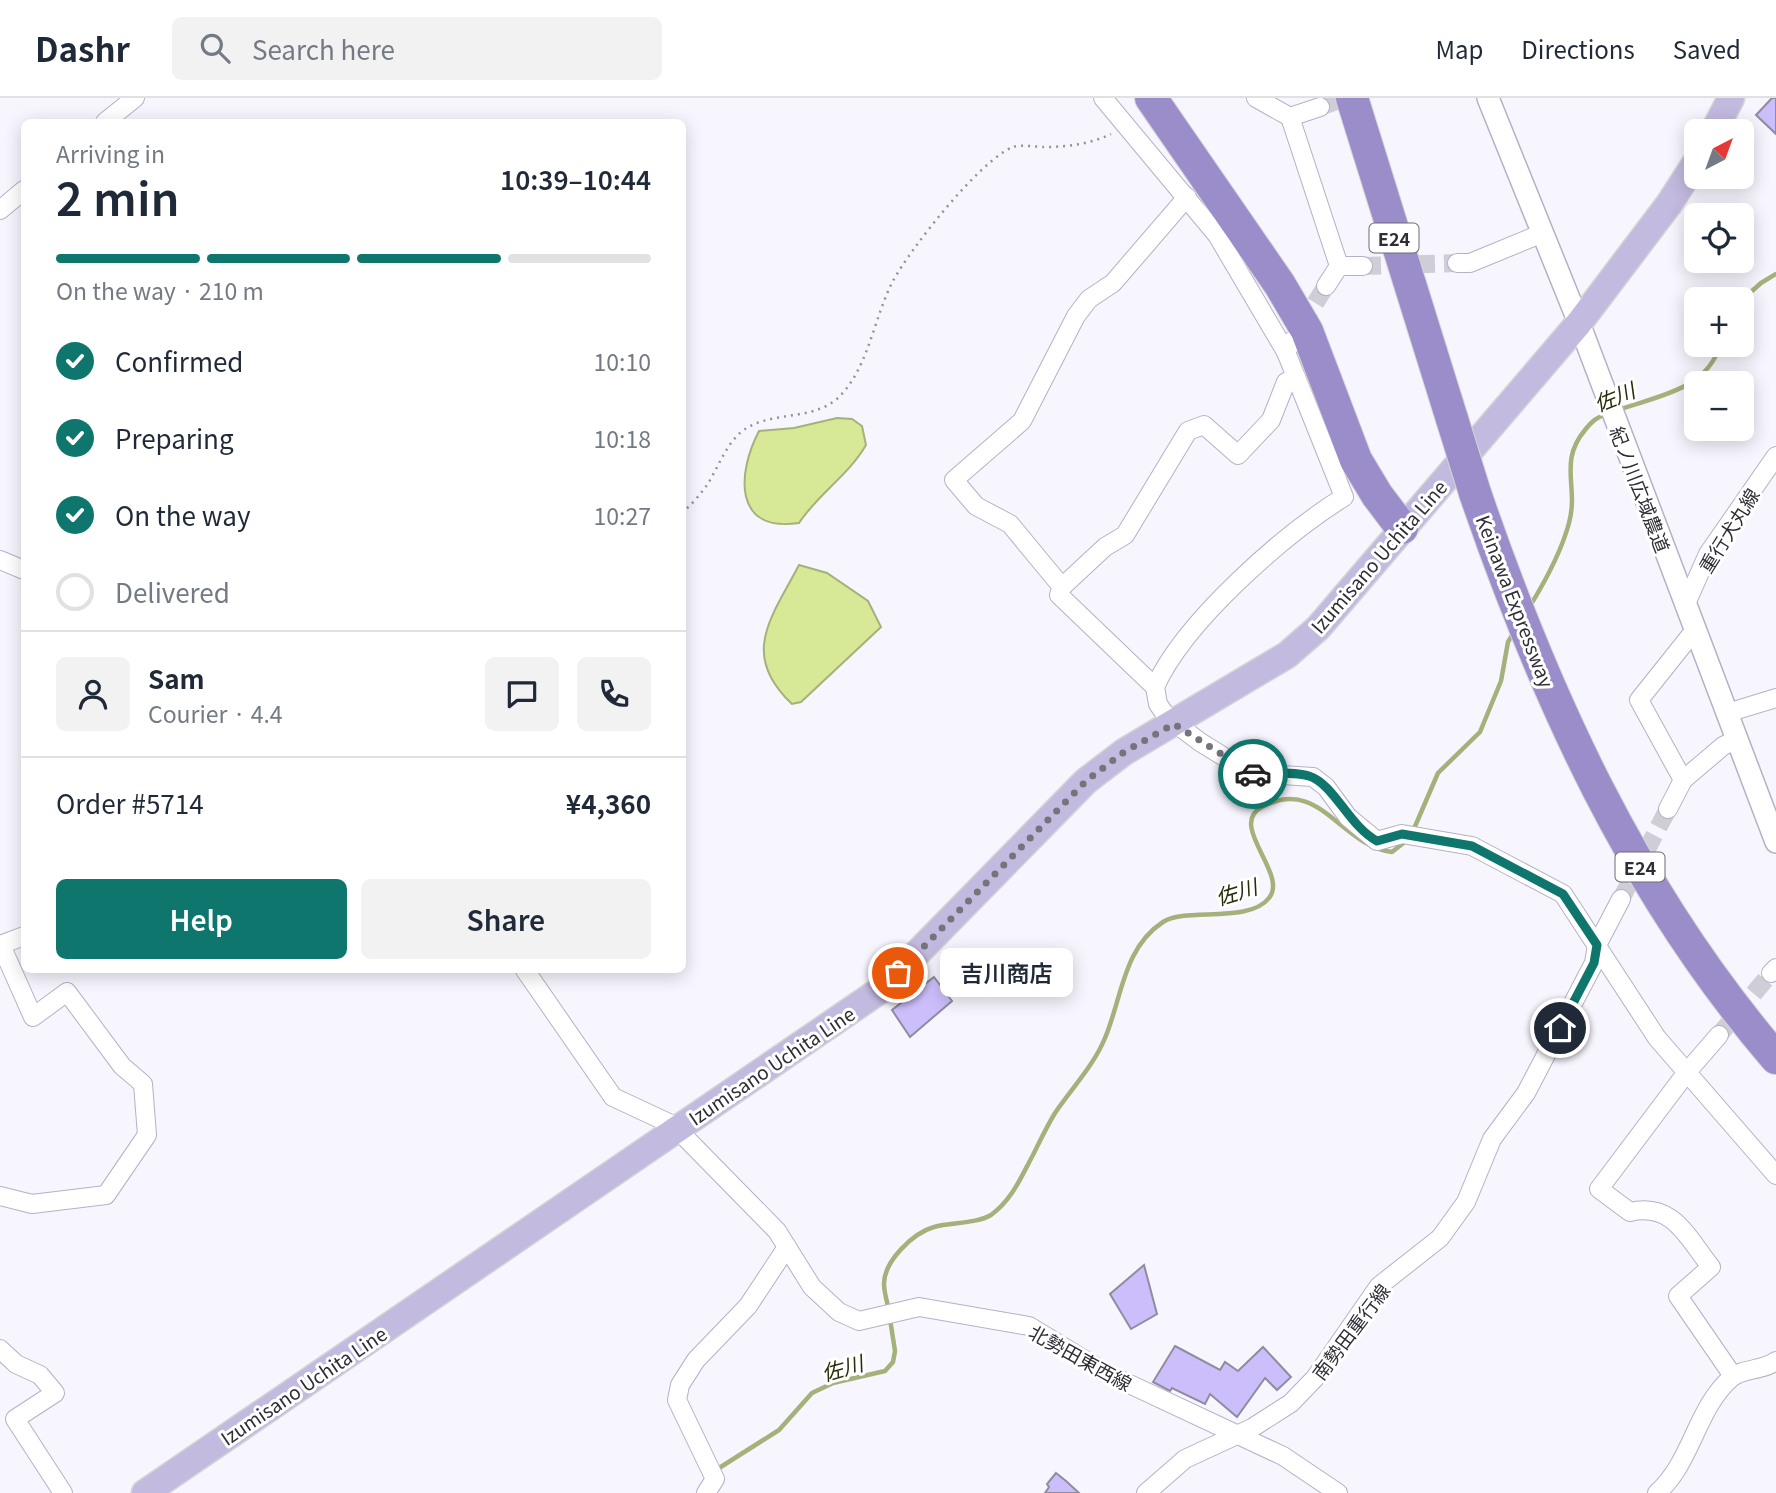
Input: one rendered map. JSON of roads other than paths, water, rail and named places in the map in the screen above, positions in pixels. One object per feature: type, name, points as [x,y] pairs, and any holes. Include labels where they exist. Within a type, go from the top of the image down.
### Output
[{"type":"highway","points":[[1176,98],[1269,230],[1322,316],[1342,360],[1402,528]]},
{"type":"highway","name":"Keinawa Expressway","points":[[1352,98],[1475,493],[1536,658],[1590,779],[1627,845],[1705,966],[1776,1058]]},
{"type":"highway","points":[[1366,98],[1376,142],[1420,292],[1438,378]]},
{"type":"highway","points":[[1331,103],[1387,214]]},
{"type":"highway","points":[[1139,114],[1280,285],[1311,342],[1356,460],[1377,495],[1402,528]]},
{"type":"main road","points":[[1720,119],[1731,98]]},
{"type":"main road","name":"Izumisano Uchita Line","points":[[145,1493],[881,989],[1086,781],[1124,752],[1287,655],[1355,587],[1402,528],[1579,323],[1684,181]]},
{"type":"street","points":[[109,119],[135,98]]},
{"type":"street","points":[[1103,98],[1139,114],[1187,197],[1217,235],[1289,346],[1296,377],[1344,496],[1307,520],[1260,561],[1190,633],[1165,666],[1155,687],[1158,704],[1174,724],[1250,774],[1313,777],[1326,787],[1348,817],[1377,841],[1402,834],[1425,835],[1472,846],[1563,894],[1657,1038],[1776,1175]]},
{"type":"street","points":[[1256,98],[1290,117],[1339,266]]},
{"type":"street","name":"紀ノ川広域農道","points":[[1488,98],[1579,323],[1776,842]]},
{"type":"street","points":[[1290,117],[1331,103]]},
{"type":"street","points":[[0,210],[21,192]]},
{"type":"street","points":[[1062,587],[1010,524],[976,506],[954,480],[1022,421],[1076,316],[1089,299],[1113,283],[1187,197]]},
{"type":"street","points":[[1457,263],[1470,264],[1544,233]]},
{"type":"street","points":[[1339,266],[1363,265]]},
{"type":"street","points":[[1326,286],[1339,266]]},
{"type":"street","points":[[1155,687],[1067,605],[1059,595],[1062,587],[1105,547],[1125,535],[1188,431],[1196,425],[1204,425],[1238,455],[1271,420],[1286,382],[1296,377]]},
{"type":"street","name":"重行犬丸線","points":[[1685,606],[1708,554],[1776,456]]},
{"type":"street","points":[[0,560],[21,569]]},
{"type":"street","points":[[1683,780],[1639,700],[1694,631]]},
{"type":"street","points":[[1727,713],[1776,698]]},
{"type":"street","points":[[1668,808],[1683,780],[1723,746],[1737,740]]},
{"type":"street","name":"南勢田重行線","points":[[1146,1493],[1185,1459],[1273,1416],[1301,1393],[1379,1286],[1440,1238],[1457,1217],[1492,1139],[1526,1093],[1594,963],[1597,945],[1621,899]]},
{"type":"street","points":[[0,1196],[32,1204],[106,1195],[147,1135],[143,1084],[122,1066],[67,992],[33,1017],[1,945],[21,937]]},
{"type":"street","name":"北勢田東西線","points":[[527,973],[613,1097],[640,1111],[664,1118],[677,1129],[777,1231],[812,1287],[839,1312],[859,1321],[919,1307],[1029,1326],[1108,1374],[1283,1456],[1338,1493]]},
{"type":"street","points":[[1719,1035],[1687,1072],[1599,1189],[1630,1212],[1648,1208],[1669,1215],[1711,1267],[1678,1296],[1733,1376]]},
{"type":"street","points":[[711,1479],[677,1401],[680,1385],[696,1360],[748,1306],[787,1247]]},
{"type":"street","points":[[0,1349],[16,1364],[40,1374],[55,1393],[15,1419],[63,1493]]},
{"type":"street","points":[[1657,1493],[1687,1453],[1711,1400],[1733,1376],[1766,1368],[1776,1361]]},
{"type":"waterway","name":"佐川","points":[[1754,289],[1776,274]]},
{"type":"waterway","name":"佐川","points":[[1618,410],[1664,395],[1692,382],[1704,372],[1714,357]]},
{"type":"waterway","name":"佐川","points":[[1530,606],[1562,545],[1569,523],[1572,498],[1571,464],[1577,442],[1592,422],[1606,414]]},
{"type":"waterway","name":"佐川","points":[[1413,831],[1438,773],[1480,732],[1501,681],[1508,642],[1514,632]]},
{"type":"waterway","name":"佐川","points":[[889,1310],[884,1287],[885,1275],[901,1249],[917,1235],[934,1227],[985,1218],[998,1209],[1010,1195],[1055,1113],[1100,1048],[1111,1023],[1125,975],[1139,945],[1150,933],[1163,922],[1173,918],[1247,911],[1260,906],[1269,898],[1273,888],[1271,876],[1254,837],[1251,825],[1253,815],[1262,807],[1282,800],[1299,800],[1315,806],[1357,838],[1374,847],[1392,852],[1406,841]]},
{"type":"waterway","name":"佐川","points":[[716,1470],[779,1430],[812,1393],[833,1383],[885,1371],[893,1362],[895,1351],[890,1319]]},
{"type":"tunnel","points":[[1320,107],[1345,98]]},
{"type":"tunnel","points":[[1363,266],[1457,263]]},
{"type":"tunnel","points":[[1301,326],[1326,286]]},
{"type":"tunnel","points":[[1621,899],[1668,809]]},
{"type":"tunnel","points":[[1719,1035],[1771,973]]},
{"type":"place","name":"吉川商店","points":[[898,973]]}]
